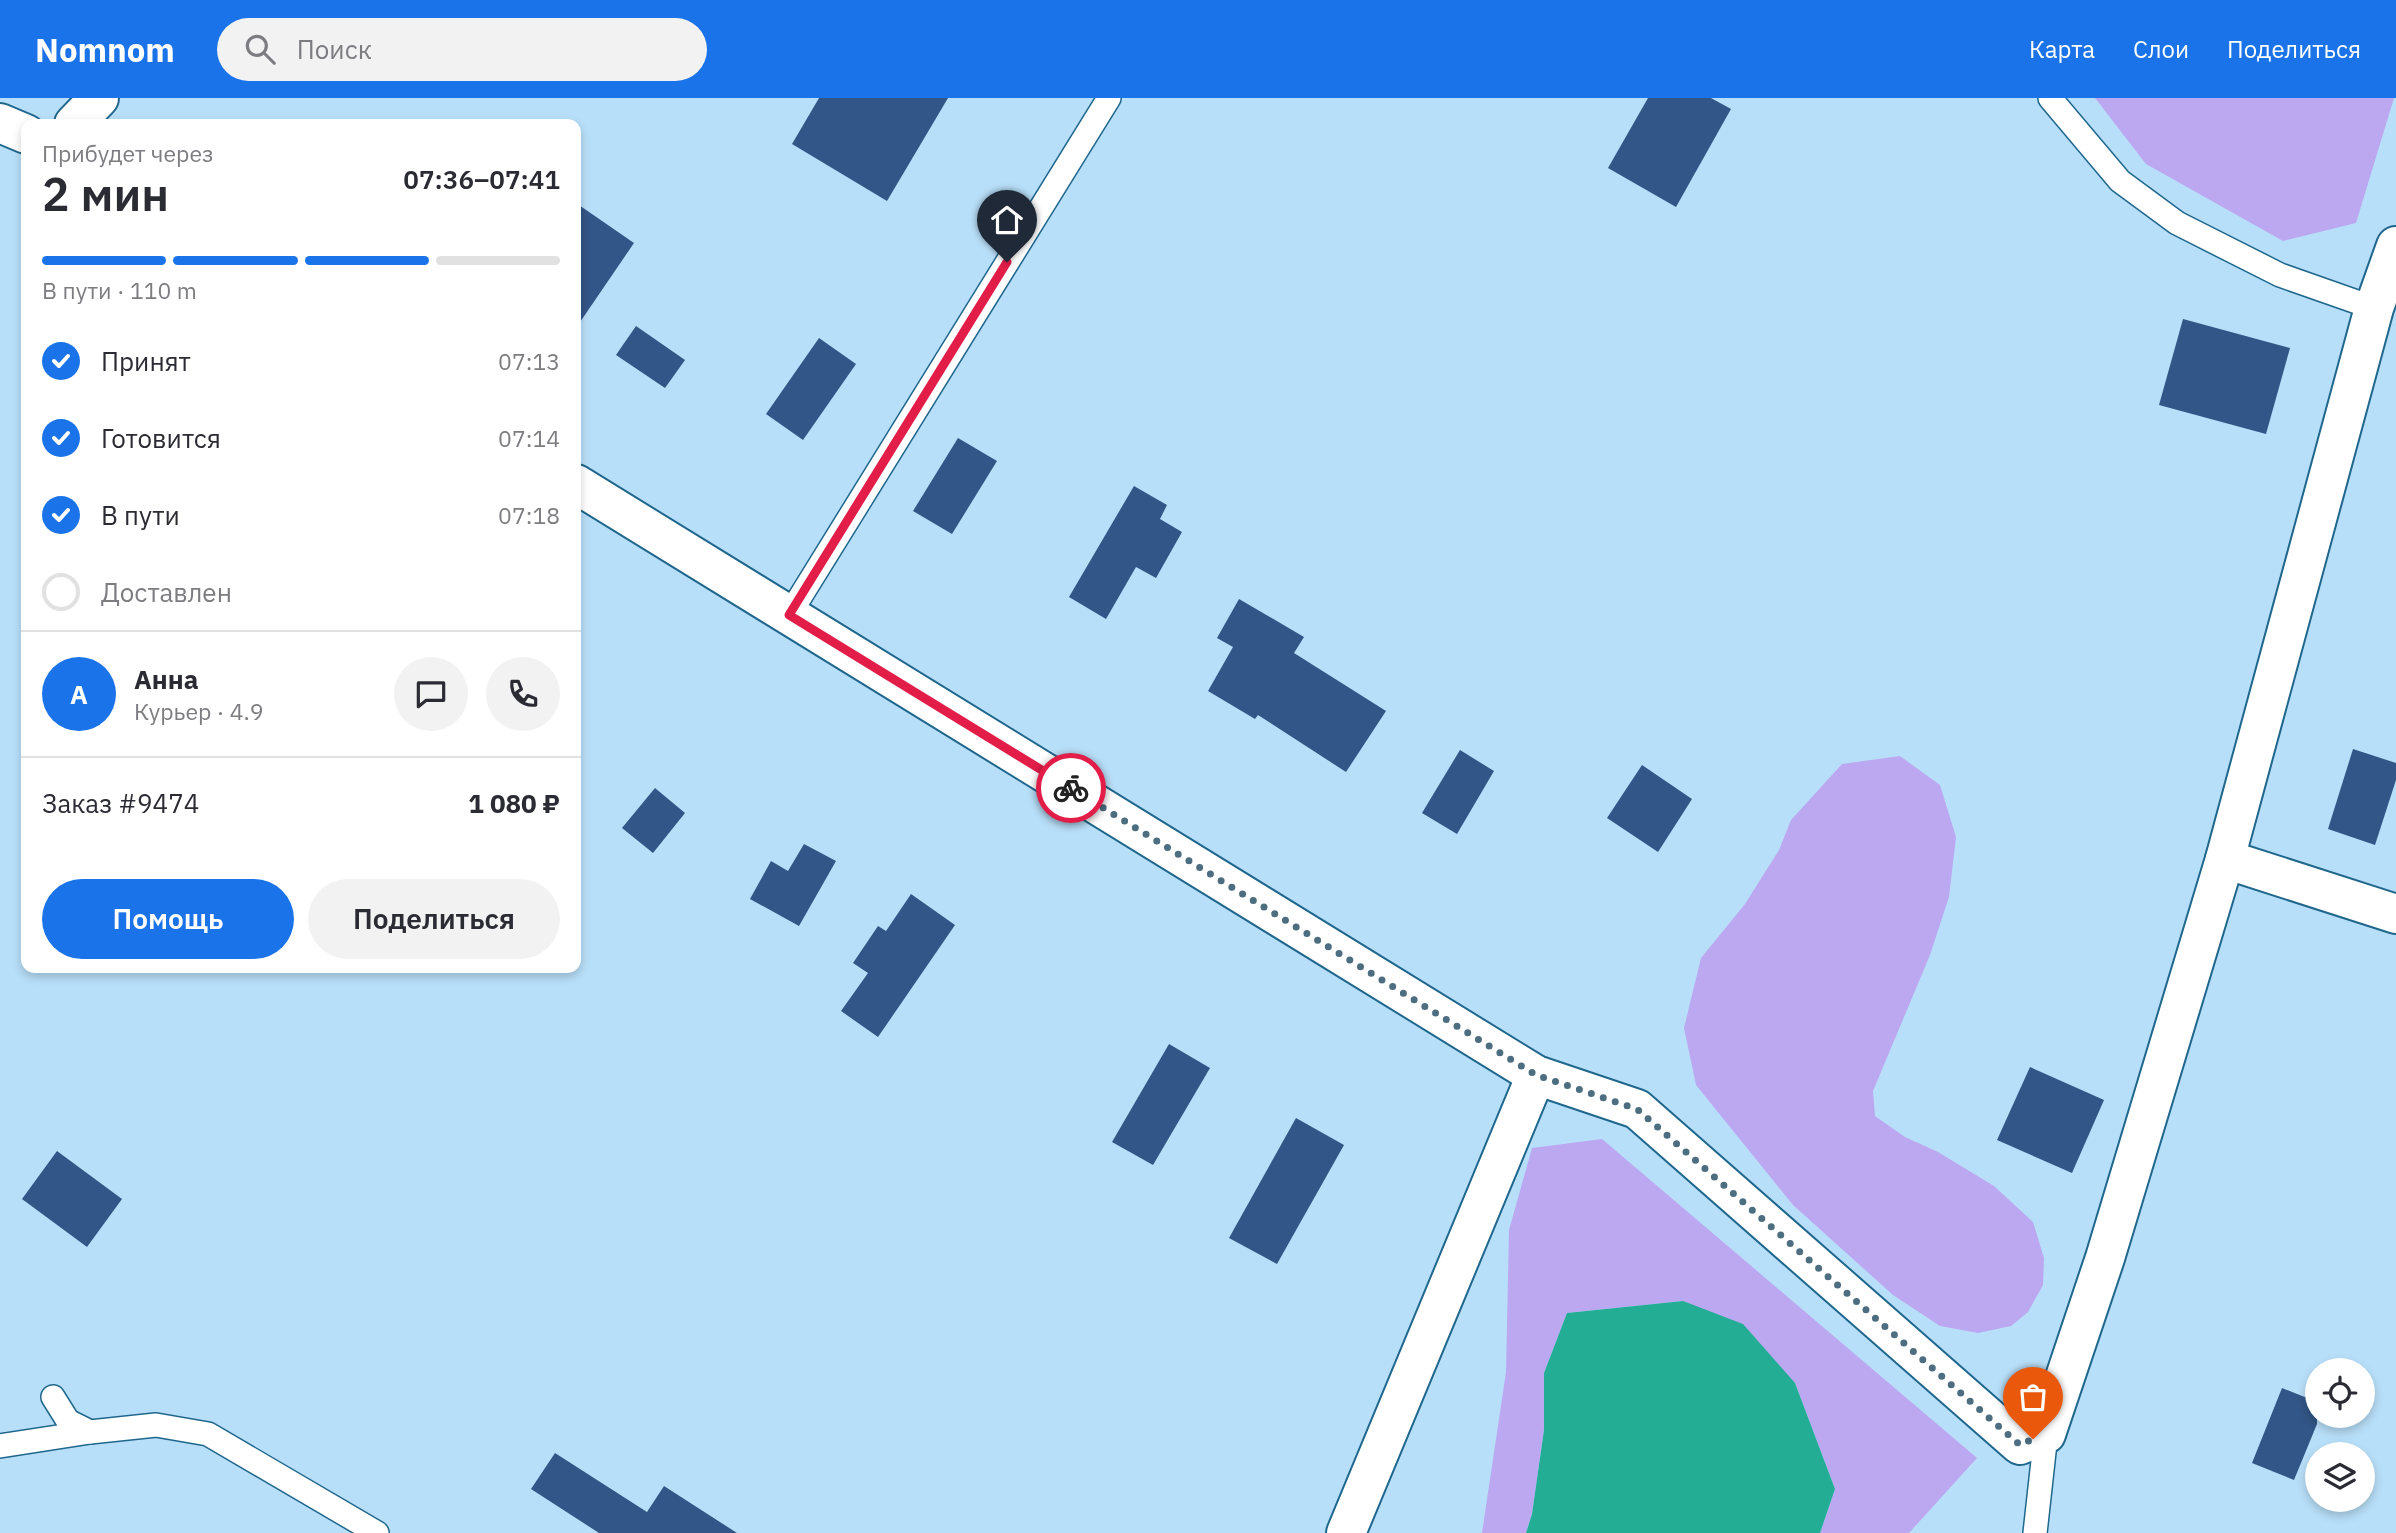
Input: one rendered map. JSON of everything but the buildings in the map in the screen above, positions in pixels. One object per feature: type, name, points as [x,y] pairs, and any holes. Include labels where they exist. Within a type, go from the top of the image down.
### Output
[{"type":"street","points":[[79,119],[99,98]]},
{"type":"street","points":[[0,123],[21,132]]},
{"type":"street","points":[[581,487],[1536,1075],[1637,1109],[2020,1445],[2046,1434],[2105,1258],[2225,859],[2374,308],[2396,246]]},
{"type":"street","points":[[2225,859],[2396,914]]},
{"type":"street","points":[[1346,1533],[1536,1075]]},
{"type":"lane","points":[[789,615],[1109,98]]},
{"type":"lane","points":[[2050,98],[2120,181],[2177,223],[2280,275],[2374,308]]},
{"type":"lane","points":[[53,1397],[68,1421],[90,1432]]},
{"type":"lane","points":[[0,1446],[156,1425],[208,1434],[377,1533]]},
{"type":"lane","points":[[2035,1533],[2046,1434]]},
{"type":"shaded area","points":[[2095,98],[2394,98],[2356,223],[2283,241],[2146,164]]},
{"type":"shaded area","points":[[1900,756],[1940,785],[1956,837],[1949,897],[1930,955],[1873,1091],[1875,1116],[1905,1137],[1938,1152],[1994,1186],[2033,1222],[2044,1258],[2043,1285],[2028,1312],[2011,1326],[1978,1333],[1940,1326],[1893,1295],[1793,1205],[1696,1085],[1684,1028],[1701,958],[1745,904],[1779,850],[1791,820],[1842,764]]},
{"type":"shaded area","points":[[1602,1139],[1977,1458],[1909,1533],[1820,1533],[1835,1489],[1795,1383],[1683,1301],[1567,1313],[1544,1373],[1544,1430],[1532,1514],[1526,1533],[1482,1533],[1506,1372],[1509,1230],[1532,1148]]},
{"type":"shaded area","points":[[1683,1301],[1743,1324],[1795,1383],[1835,1489],[1820,1533],[1526,1533],[1532,1514],[1544,1430],[1544,1373],[1567,1313]]},
{"type":"way so far","points":[[1071,788],[1536,1075],[1637,1109],[2020,1445],[2033,1439]]},
{"type":"route","points":[[1007,262],[789,615],[1071,788]]}]
